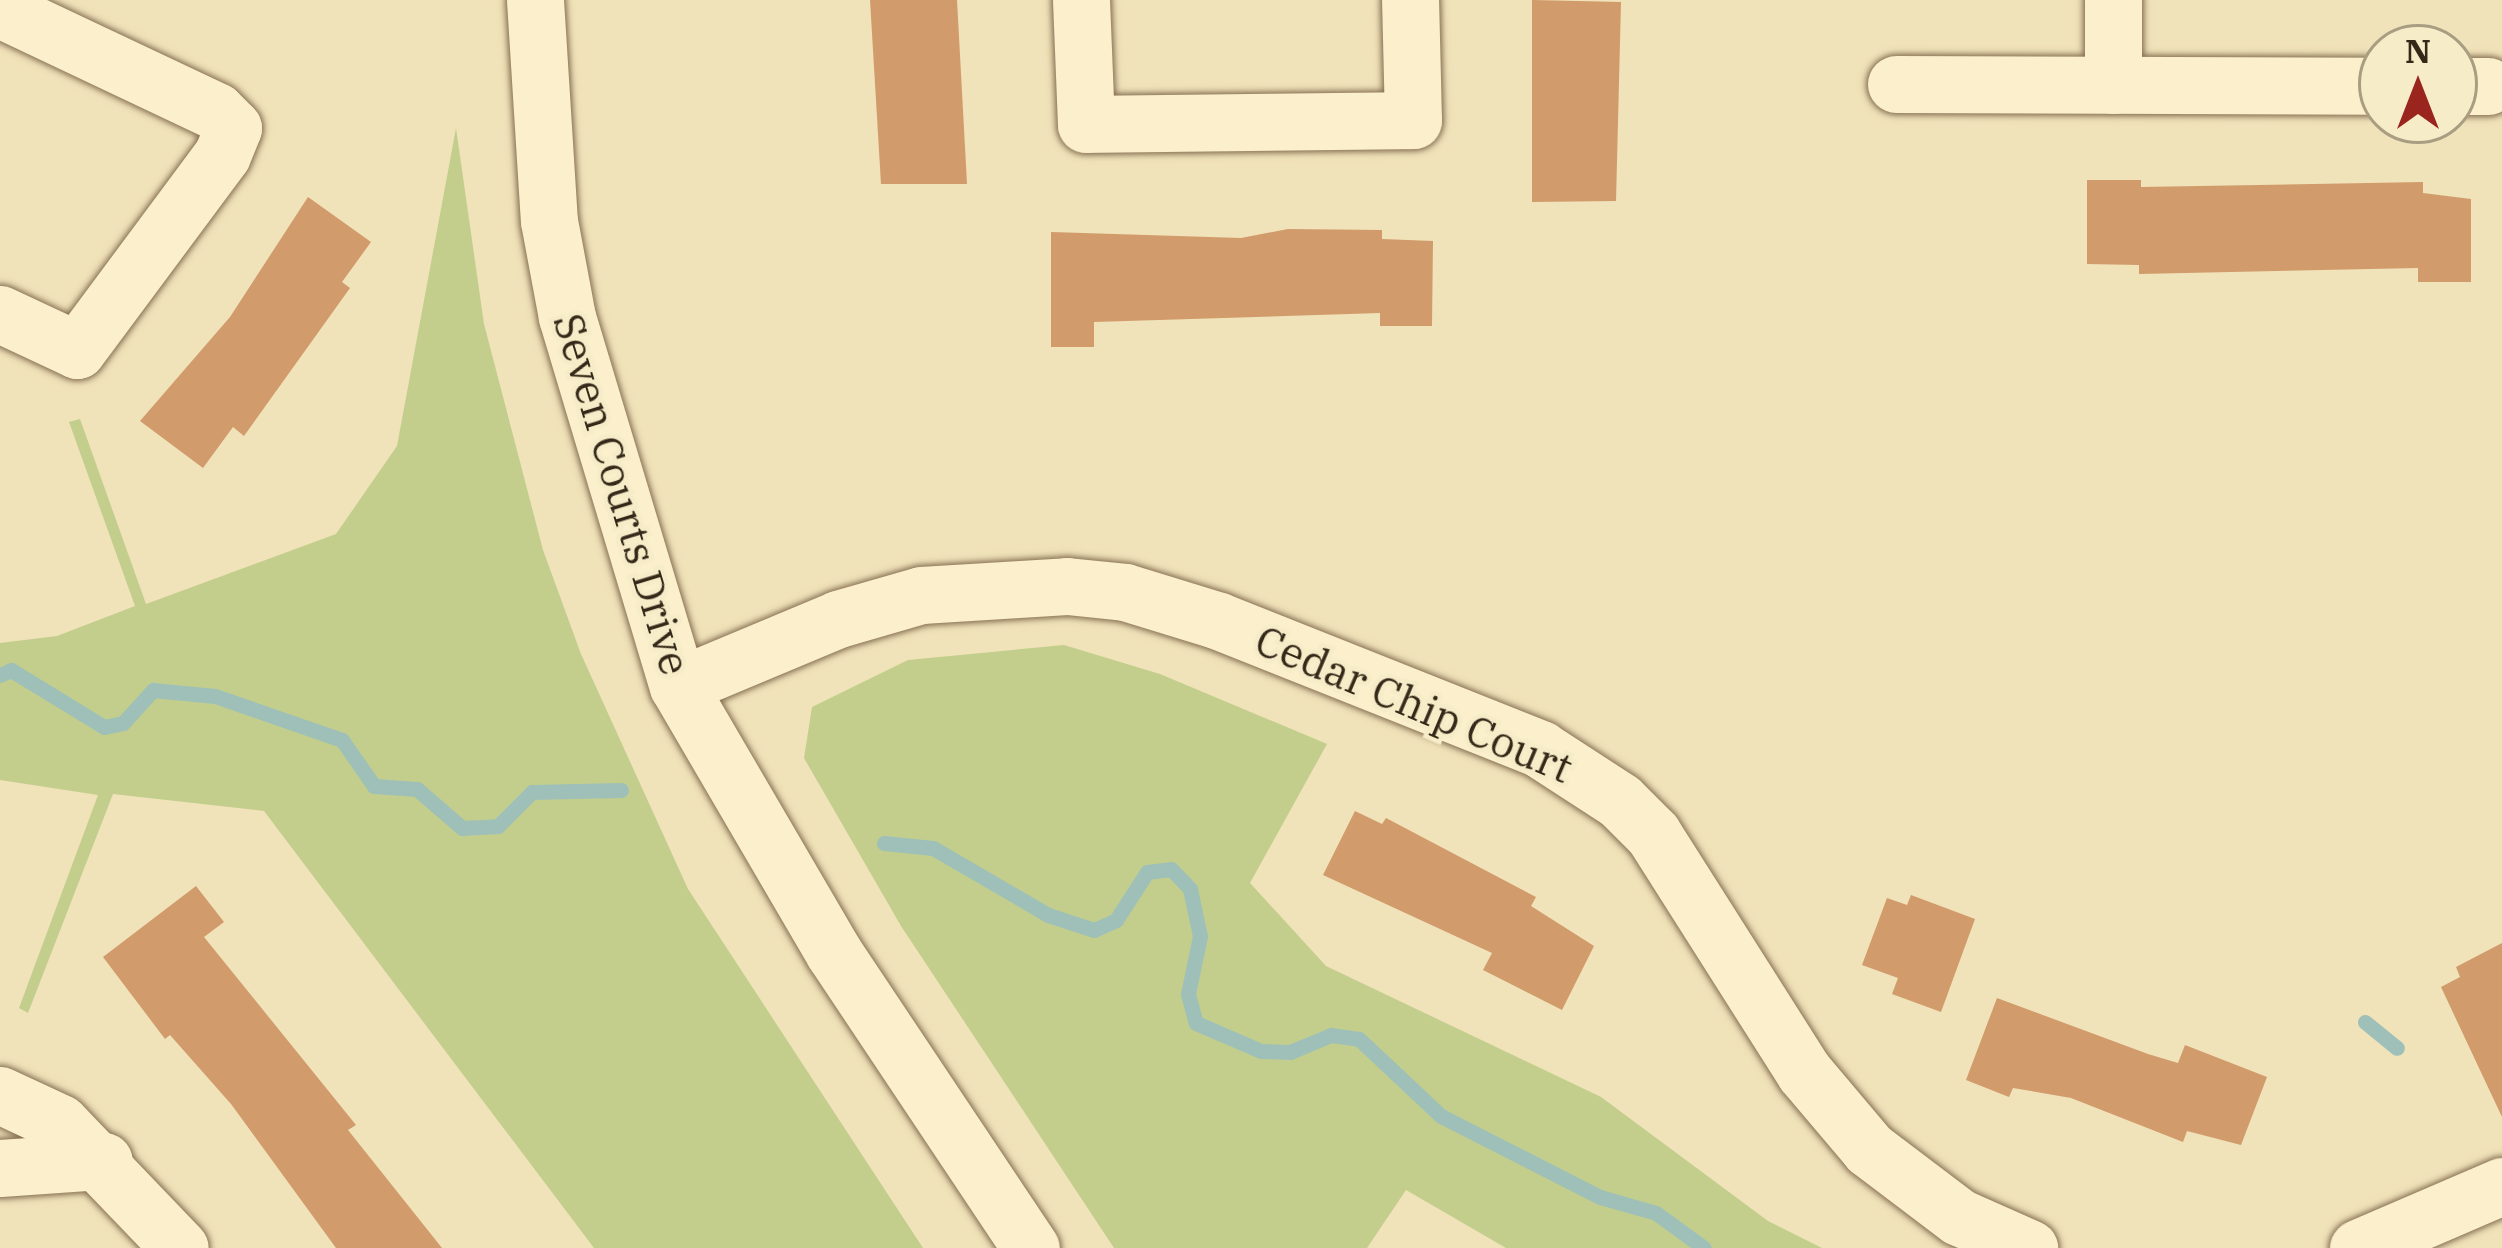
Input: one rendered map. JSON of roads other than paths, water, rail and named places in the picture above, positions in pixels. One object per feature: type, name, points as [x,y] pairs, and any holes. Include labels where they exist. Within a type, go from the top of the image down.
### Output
[{"type":"street","name":"Seven Courts Drive","points":[[535,0],[549,221],[567,317],[678,686],[834,953],[1031,1248]]},
{"type":"street","points":[[1081,0],[1086,124],[1413,120],[1410,0]]},
{"type":"street","points":[[2113,0],[2113,85]]},
{"type":"street","points":[[0,9],[216,111],[233,128],[222,155],[77,350],[0,314]]},
{"type":"street","points":[[1896,84],[2358,86]]},
{"type":"street","name":"Cedar Chip Court","points":[[678,686],[838,619],[921,595],[1000,584],[1067,586],[1125,592],[1220,621],[1540,749],[1620,801],[1653,834],[1804,1072],[1869,1149],[1959,1217],[2029,1248]]},
{"type":"street","points":[[0,1095],[60,1123],[104,1161],[180,1248]]},
{"type":"street","points":[[0,1168],[104,1161]]},
{"type":"street","points":[[2358,1248],[2502,1186]]},
{"type":"waterway","points":[[0,675],[11,670],[104,727],[123,723],[153,690],[215,696],[342,740],[374,786],[417,789],[462,828],[498,826],[532,792],[621,790]]},
{"type":"waterway","points":[[884,843],[933,848],[1048,915],[1094,930],[1116,920],[1147,872],[1171,869],[1190,889],[1200,936],[1188,994],[1196,1023],[1261,1051],[1290,1052],[1331,1035],[1359,1039],[1441,1116],[1600,1197],[1656,1213],[1704,1248]]},
{"type":"waterway","points":[[2365,1022],[2397,1048]]}]
